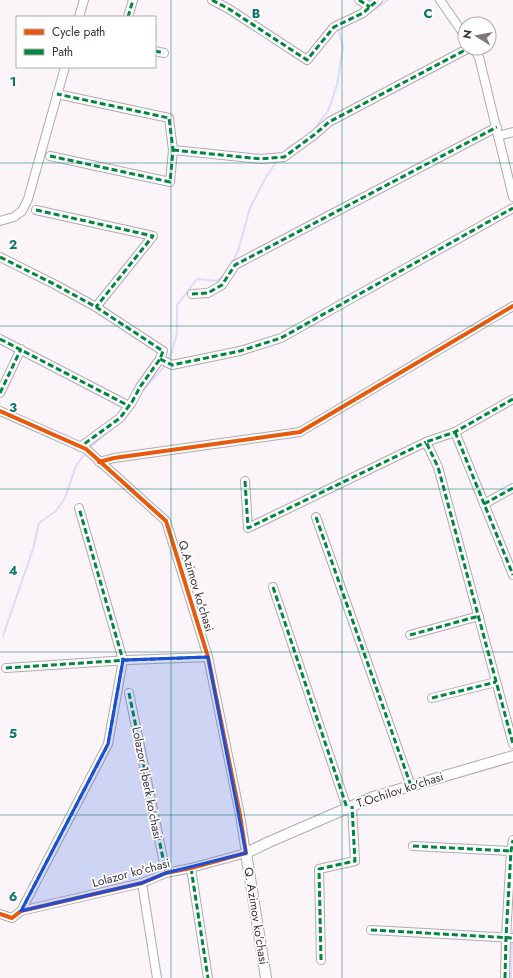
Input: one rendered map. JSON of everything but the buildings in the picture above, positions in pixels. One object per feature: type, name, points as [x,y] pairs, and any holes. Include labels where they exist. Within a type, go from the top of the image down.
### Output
[{"type":"main road","name":"T.Ochilov ko'chasi","points":[[246,854],[373,797],[513,756]]},
{"type":"main road","name":"Q. Azimov ko'chasi","points":[[246,854],[266,978]]},
{"type":"street","points":[[80,16],[84,0]]},
{"type":"street","points":[[128,16],[133,0]]},
{"type":"street","points":[[212,0],[229,9],[307,60],[334,27],[363,13],[378,0]]},
{"type":"street","points":[[359,0],[370,7]]},
{"type":"street","points":[[440,0],[457,24]]},
{"type":"street","points":[[156,51],[164,53]]},
{"type":"street","points":[[173,150],[261,159],[284,157],[329,122],[457,54]]},
{"type":"street","points":[[478,56],[513,197]]},
{"type":"street","points":[[0,221],[14,217],[22,212],[28,199],[65,68]]},
{"type":"street","points":[[50,156],[170,182],[173,150],[169,118],[57,94]]},
{"type":"street","points":[[192,294],[208,293],[222,285],[235,265],[498,132],[513,132]]},
{"type":"street","points":[[160,359],[172,365],[240,351],[280,338],[513,208]]},
{"type":"street","points":[[36,210],[153,236],[96,307]]},
{"type":"street","points":[[0,257],[96,307],[163,351],[160,359],[120,418],[80,447]]},
{"type":"street","points":[[99,462],[114,458],[300,432],[513,306]]},
{"type":"street","points":[[0,339],[129,406]]},
{"type":"street","points":[[0,393],[21,349]]},
{"type":"street","points":[[245,481],[248,528],[426,442],[455,432],[513,399]]},
{"type":"street","name":"Q.Azimov ko'chasi","points":[[0,411],[86,449],[166,521],[208,657],[240,815],[246,854]]},
{"type":"street","points":[[455,432],[513,575]]},
{"type":"street","points":[[426,442],[438,467],[513,744]]},
{"type":"street","points":[[484,504],[513,488]]},
{"type":"street","points":[[21,911],[108,744],[123,660],[79,508]]},
{"type":"street","points":[[316,517],[411,786]]},
{"type":"street","points":[[273,587],[350,807],[355,861],[319,870],[321,960]]},
{"type":"street","points":[[410,635],[479,616]]},
{"type":"street","points":[[6,668],[123,660],[208,657]]},
{"type":"street","points":[[432,698],[496,682]]},
{"type":"street","name":"Lolazor 1-berk ko'chasi","points":[[130,693],[166,874]]},
{"type":"street","points":[[505,978],[509,938],[511,851],[513,840]]},
{"type":"street","points":[[412,846],[511,851]]},
{"type":"street","name":"Lolazor ko'chasi","points":[[0,914],[12,918],[21,911],[142,883],[166,874],[246,854]]},
{"type":"street","points":[[191,868],[208,978]]},
{"type":"street","points":[[142,883],[157,978]]},
{"type":"street","points":[[371,930],[509,938]]},
{"type":"highlighted area","points":[[208,657],[246,853],[166,873],[142,883],[21,911],[108,744],[123,660]]},
{"type":"waterway","points":[[364,17],[388,0]]},
{"type":"waterway","points":[[311,133],[328,111],[337,85],[343,47],[339,31],[342,27]]},
{"type":"waterway","points":[[283,153],[289,147],[301,140]]},
{"type":"waterway","points":[[231,265],[238,251],[250,208],[265,179],[277,161]]},
{"type":"waterway","points":[[170,357],[177,333],[177,305],[197,279],[217,281],[224,275]]},
{"type":"waterway","points":[[142,391],[164,367]]},
{"type":"waterway","points":[[88,449],[110,430]]},
{"type":"waterway","points":[[3,636],[33,549],[39,523],[56,511],[65,498],[76,466],[84,455]]},
{"type":"waterway","points":[[513,930],[513,936]]},
{"type":"waterway","points":[[511,978],[512,941]]},
{"type":"marked path","points":[[128,16],[133,0]]},
{"type":"marked path","points":[[212,0],[229,9],[307,60],[334,27],[363,13],[378,0]]},
{"type":"marked path","points":[[359,0],[370,7]]},
{"type":"marked path","points":[[156,51],[164,53]]},
{"type":"marked path","points":[[173,150],[261,159],[284,157],[329,122],[457,54]]},
{"type":"marked path","points":[[50,156],[170,182],[173,150],[169,118],[57,94]]},
{"type":"marked path","points":[[192,294],[208,293],[222,285],[235,265],[497,127]]},
{"type":"marked path","points":[[160,359],[172,365],[240,351],[281,338],[513,208]]},
{"type":"marked path","points":[[36,210],[153,236],[96,307]]},
{"type":"marked path","points":[[0,257],[96,307],[163,351],[160,359],[120,418],[80,447]]},
{"type":"marked path","points":[[0,339],[129,406]]},
{"type":"marked path","points":[[0,393],[21,349]]},
{"type":"marked path","points":[[513,399],[455,432],[426,442],[438,467],[513,744]]},
{"type":"marked path","points":[[455,432],[513,575]]},
{"type":"marked path","points":[[245,481],[248,528],[426,442]]},
{"type":"marked path","points":[[484,504],[513,488]]},
{"type":"marked path","points":[[21,911],[108,744],[123,660],[79,508]]},
{"type":"marked path","points":[[316,517],[411,786]]},
{"type":"marked path","points":[[273,587],[347,808]]},
{"type":"marked path","points":[[410,635],[479,616]]},
{"type":"marked path","points":[[6,668],[128,660],[208,657]]},
{"type":"marked path","points":[[432,698],[496,682]]},
{"type":"marked path","points":[[129,693],[166,873]]},
{"type":"marked path","points":[[321,960],[319,869],[355,861],[352,806]]},
{"type":"marked path","points":[[505,978],[506,937],[511,851],[513,840]]},
{"type":"marked path","points":[[413,846],[511,851]]},
{"type":"marked path","points":[[191,868],[208,978]]},
{"type":"marked path","points":[[371,930],[513,938]]},
{"type":"cycle path","points":[[99,462],[114,458],[300,432],[513,306]]},
{"type":"cycle path","points":[[0,411],[86,449],[166,521],[208,657],[240,815],[246,853],[191,868],[166,873],[142,883],[21,911],[12,918],[0,914]]}]
